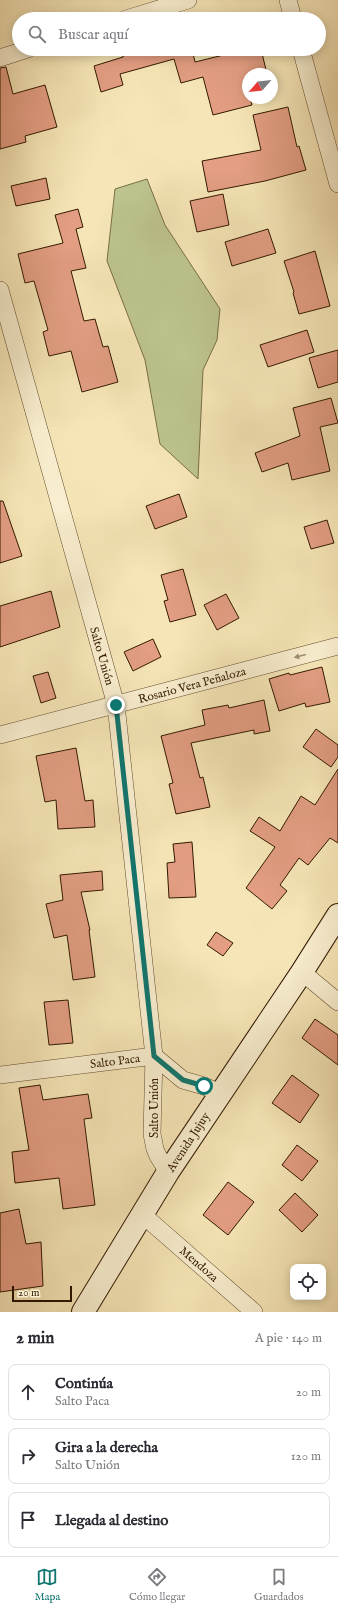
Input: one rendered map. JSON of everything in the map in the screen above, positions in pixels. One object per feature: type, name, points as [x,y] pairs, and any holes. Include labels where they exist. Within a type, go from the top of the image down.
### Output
[{"type":"street","points":[[149,12],[188,0]]},
{"type":"street","points":[[288,0],[291,12]]},
{"type":"street","points":[[0,58],[12,54]]},
{"type":"street","points":[[303,56],[338,184]]},
{"type":"street","name":"Salto Unión","points":[[0,290],[116,705],[154,1056],[152,1134],[158,1156],[168,1172]]},
{"type":"street","name":"Rosario Vera Peñaloza","points":[[0,735],[338,646]]},
{"type":"street","name":"Avenida Jujuy","points":[[83,1312],[168,1172],[302,972],[338,915]]},
{"type":"street","points":[[302,972],[338,1002]]},
{"type":"street","name":"Salto Paca","points":[[0,1075],[154,1056],[183,1080],[204,1086],[220,1093]]},
{"type":"street","name":"Mendoza","points":[[143,1215],[254,1312]]},
{"type":"green space","points":[[147,179],[165,225],[220,309],[217,340],[203,370],[198,479],[160,444],[145,360],[107,261],[115,189]]},
{"type":"building","points":[[123,56],[194,56],[195,62],[219,56],[263,56],[266,68],[242,68],[242,104],[252,105],[213,115],[203,77],[181,83],[174,59],[120,74],[123,85],[101,92],[94,66]]},
{"type":"building","points":[[6,67],[13,94],[45,85],[57,127],[25,136],[26,142],[0,149],[0,68]]},
{"type":"building","points":[[288,107],[297,147],[299,146],[306,170],[265,181],[208,192],[202,161],[261,150],[253,115]]},
{"type":"building","points":[[46,178],[50,199],[16,206],[11,186]]},
{"type":"building","points":[[223,194],[229,225],[197,232],[190,201]]},
{"type":"building","points":[[78,209],[83,227],[76,229],[86,268],[71,271],[84,321],[95,319],[103,347],[108,346],[118,382],[82,392],[71,351],[49,356],[43,332],[48,330],[34,281],[25,283],[18,254],[63,243],[55,215]]},
{"type":"building","points":[[268,229],[276,253],[232,266],[225,242]]},
{"type":"building","points":[[315,251],[330,306],[299,314],[284,261]]},
{"type":"building","points":[[307,330],[314,352],[268,367],[260,345]]},
{"type":"building","points":[[338,350],[338,382],[318,388],[309,358]]},
{"type":"building","points":[[331,398],[338,423],[320,427],[330,471],[292,480],[288,463],[262,472],[255,453],[300,436],[293,408]]},
{"type":"building","points":[[179,494],[187,517],[155,529],[146,506]]},
{"type":"building","points":[[0,501],[3,501],[22,556],[0,563]]},
{"type":"building","points":[[327,520],[334,543],[311,549],[304,527]]},
{"type":"building","points":[[183,569],[196,615],[170,622],[164,601],[168,600],[161,575]]},
{"type":"building","points":[[51,591],[60,627],[0,647],[0,606]]},
{"type":"building","points":[[226,594],[239,618],[217,630],[204,605]]},
{"type":"building","points":[[153,639],[161,657],[133,671],[124,652]]},
{"type":"building","points":[[322,667],[330,702],[306,707],[305,703],[279,711],[269,679],[289,673],[290,675]]},
{"type":"building","points":[[48,672],[56,698],[41,703],[33,676]]},
{"type":"building","points":[[264,700],[270,731],[254,734],[254,730],[191,743],[200,778],[203,777],[210,807],[176,814],[169,784],[173,783],[161,736],[205,725],[202,710],[228,705],[229,708]]},
{"type":"building","points":[[316,729],[338,745],[338,757],[331,767],[303,747]]},
{"type":"building","points":[[76,748],[85,801],[93,800],[95,827],[58,829],[56,800],[45,802],[36,756]]},
{"type":"building","points":[[338,769],[338,843],[330,838],[308,865],[299,858],[280,885],[287,891],[272,909],[246,888],[275,847],[250,831],[259,817],[280,831],[301,796],[315,805]]},
{"type":"building","points":[[192,842],[196,897],[169,898],[167,863],[175,862],[173,844]]},
{"type":"building","points":[[102,871],[103,890],[81,892],[90,930],[95,977],[73,980],[67,935],[54,938],[46,904],[63,900],[60,875]]},
{"type":"building","points":[[216,932],[233,943],[223,956],[207,945]]},
{"type":"building","points":[[68,1000],[73,1043],[49,1045],[44,1002]]},
{"type":"building","points":[[315,1019],[338,1035],[338,1065],[302,1038]]},
{"type":"building","points":[[292,1075],[319,1095],[300,1123],[272,1103]]},
{"type":"building","points":[[40,1085],[43,1100],[88,1094],[92,1118],[84,1119],[95,1205],[63,1209],[59,1178],[15,1183],[12,1152],[29,1150],[19,1088]]},
{"type":"building","points":[[297,1145],[318,1161],[302,1181],[282,1165]]},
{"type":"building","points":[[228,1182],[254,1202],[228,1235],[203,1215]]},
{"type":"building","points":[[295,1193],[318,1215],[302,1232],[279,1210]]},
{"type":"building","points":[[19,1209],[26,1244],[41,1242],[43,1286],[0,1292],[0,1213]]},
{"type":"route","points":[[116,705],[154,1056],[183,1080],[204,1086]]}]
